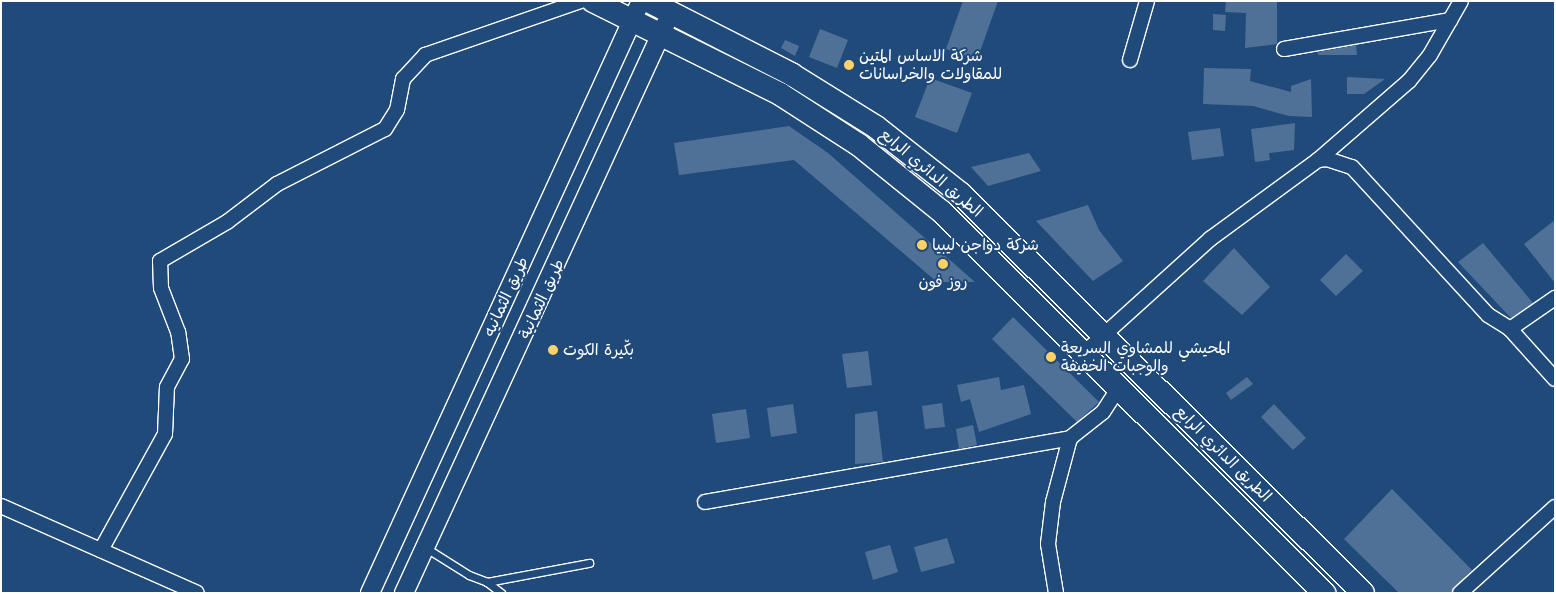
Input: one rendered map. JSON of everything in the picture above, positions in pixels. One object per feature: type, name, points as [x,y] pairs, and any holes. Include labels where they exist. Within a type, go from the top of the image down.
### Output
[{"type":"main road","name":"الطريق الدائري الرابع","points":[[592,1],[636,11],[661,34],[780,94],[858,145],[942,212],[1324,593]]},
{"type":"main road","name":"الطريق الدائري الرابع","points":[[648,1],[672,7],[791,74],[876,127],[961,194],[1364,593]]},
{"type":"street","points":[[101,550],[165,434],[167,387],[182,359],[178,332],[161,288],[160,260],[227,222],[277,184],[385,129],[397,110],[409,67],[425,55],[582,1]]},
{"type":"street","points":[[1130,60],[1147,1]]},
{"type":"street","points":[[1084,352],[1210,239],[1318,160],[1409,81],[1452,20],[1461,1]]},
{"type":"street","name":"طريق الثمانية","points":[[404,593],[672,7]]},
{"type":"street","name":"طريق الثمانيه","points":[[370,593],[636,11]]},
{"type":"street","points":[[1284,50],[1452,20]]},
{"type":"street","points":[[1318,160],[1338,159],[1352,167],[1488,315],[1510,329],[1555,379]]},
{"type":"street","points":[[1510,329],[1555,298]]},
{"type":"street","points":[[706,502],[1070,438],[1102,412],[1118,387]]},
{"type":"street","points":[[1056,593],[1048,544],[1053,502],[1070,438]]},
{"type":"street","points":[[1,506],[197,593]]},
{"type":"street","points":[[1460,593],[1555,507]]},
{"type":"lane","points":[[426,548],[469,575],[487,582],[501,593]]},
{"type":"lane","points":[[487,582],[589,563]]},
{"type":"building","points":[[963,1],[998,1],[977,60],[946,49]]},
{"type":"building","points":[[1226,1],[1277,1],[1277,44],[1245,48],[1246,13],[1225,12]]},
{"type":"building","points":[[1213,14],[1226,15],[1225,31],[1213,30]]},
{"type":"building","points":[[820,29],[848,40],[837,68],[809,57]]},
{"type":"building","points":[[785,40],[799,46],[795,56],[781,48]]},
{"type":"building","points":[[1356,45],[1357,55],[1318,55],[1318,52]]},
{"type":"building","points":[[1204,68],[1251,69],[1250,81],[1291,92],[1291,86],[1311,79],[1312,117],[1289,116],[1253,106],[1203,104]]},
{"type":"building","points":[[1347,77],[1385,79],[1364,94],[1347,94]]},
{"type":"building","points":[[930,78],[972,93],[957,133],[915,117]]},
{"type":"building","points":[[1295,123],[1294,150],[1269,153],[1270,160],[1255,162],[1251,129]]},
{"type":"building","points":[[789,126],[828,153],[975,282],[937,282],[794,160],[679,175],[674,143]]},
{"type":"building","points":[[1220,128],[1224,156],[1192,160],[1188,132]]},
{"type":"building","points":[[1029,153],[1041,171],[988,186],[971,167]]},
{"type":"building","points":[[1088,205],[1099,230],[1123,261],[1093,281],[1036,221]]},
{"type":"building","points":[[1555,220],[1555,283],[1524,244]]},
{"type":"building","points":[[1483,243],[1533,303],[1511,318],[1458,262]]},
{"type":"building","points":[[1234,248],[1270,287],[1242,315],[1203,281]]},
{"type":"building","points":[[1346,254],[1363,271],[1336,296],[1320,280]]},
{"type":"building","points":[[1013,317],[1099,402],[1077,422],[992,339]]},
{"type":"building","points":[[868,351],[872,385],[847,388],[842,354]]},
{"type":"building","points":[[999,377],[1001,390],[1024,385],[1031,414],[979,432],[970,399],[961,402],[957,385]]},
{"type":"building","points":[[1247,377],[1253,384],[1231,400],[1226,393]]},
{"type":"building","points":[[942,403],[945,427],[925,429],[922,406]]},
{"type":"building","points":[[793,404],[797,433],[771,437],[767,408]]},
{"type":"building","points":[[1274,404],[1306,438],[1293,450],[1261,417]]},
{"type":"building","points":[[746,409],[750,438],[716,443],[712,414]]},
{"type":"building","points":[[877,411],[883,462],[855,464],[855,414]]},
{"type":"building","points":[[973,425],[977,445],[959,449],[956,429]]},
{"type":"building","points":[[1392,489],[1472,570],[1450,593],[1399,593],[1344,539]]},
{"type":"building","points":[[947,538],[955,563],[921,572],[914,547]]},
{"type":"building","points":[[890,545],[898,572],[873,580],[865,552]]},
{"type":"place","name":"شركة الاساس المتين للمقاولات والخراسانات","points":[[849,65]]},
{"type":"place","name":"شركة دواجن ليبيا","points":[[922,245]]},
{"type":"place","name":"روز فون","points":[[943,264]]},
{"type":"place","name":"بكّيرة الكوت","points":[[553,350]]},
{"type":"place","name":"المحيشي للمشاوي السريعة والوجبات الخفيفة","points":[[1051,357]]}]
